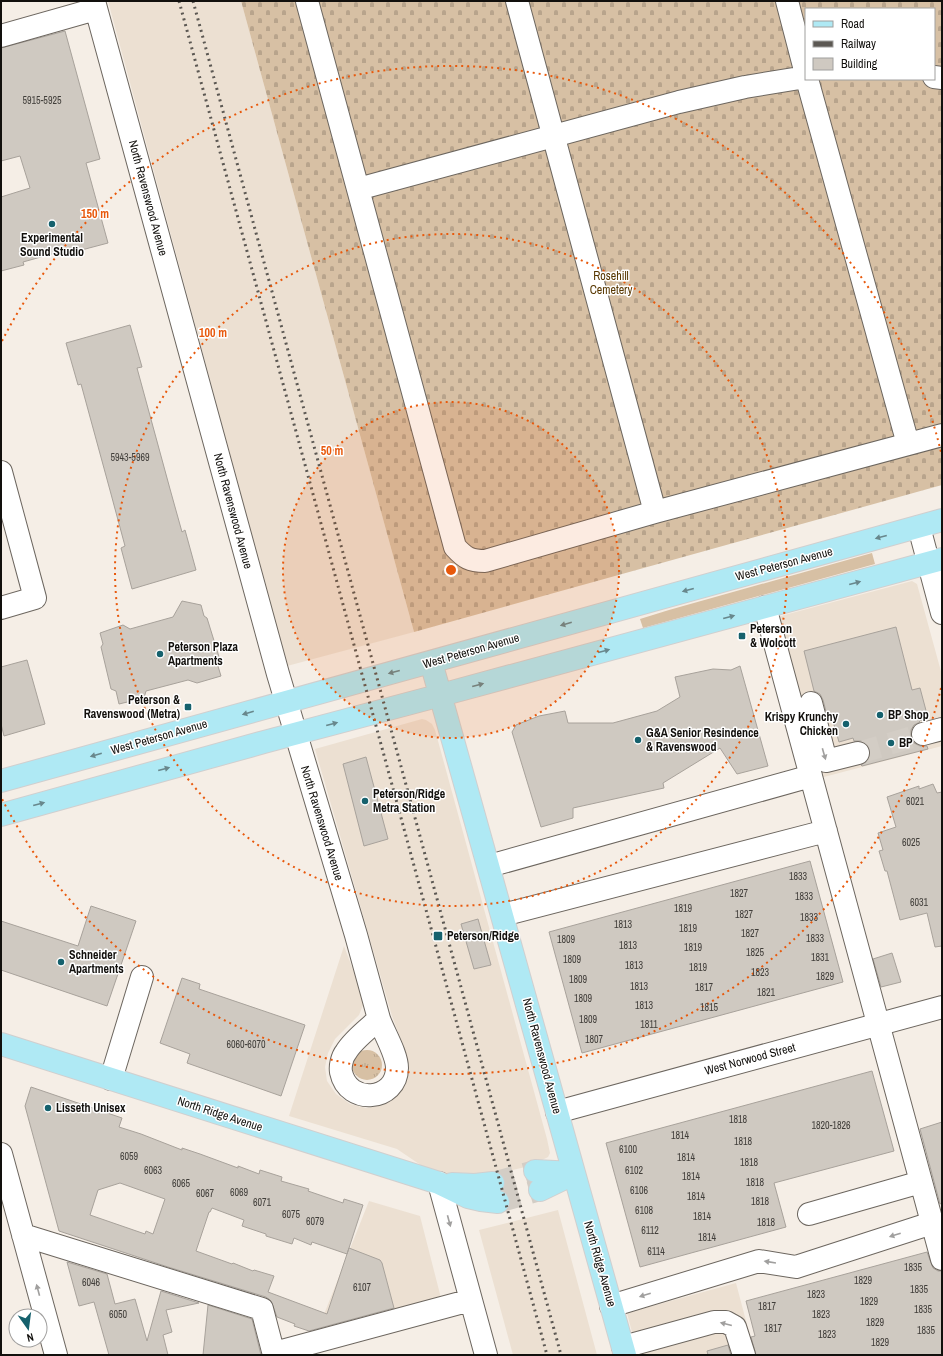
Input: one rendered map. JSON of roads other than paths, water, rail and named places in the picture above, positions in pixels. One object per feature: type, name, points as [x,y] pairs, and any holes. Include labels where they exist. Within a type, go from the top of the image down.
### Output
[{"type":"main road","name":"West Peterson Avenue","points":[[1,781],[942,520]]},
{"type":"main road","points":[[1,815],[935,560]]},
{"type":"main road","name":"North Ravenswood Avenue","points":[[431,662],[574,1173]]},
{"type":"main road","name":"North Ridge Avenue","points":[[1,1044],[439,1183],[475,1185],[495,1192]]},
{"type":"main road","points":[[538,1181],[574,1173]]},
{"type":"main road","name":"North Ridge Avenue","points":[[574,1173],[624,1351]]},
{"type":"street","points":[[307,1],[455,547],[464,556],[473,561],[486,560],[655,512],[942,435]]},
{"type":"street","points":[[517,1],[655,512]]},
{"type":"street","points":[[786,1],[805,70]]},
{"type":"street","points":[[1,36],[95,5]]},
{"type":"street","name":"North Ravenswood Avenue","points":[[95,5],[285,702],[356,935],[379,1019]]},
{"type":"street","points":[[358,189],[687,100],[745,87],[805,78]]},
{"type":"street","points":[[808,80],[908,444]]},
{"type":"street","points":[[1,472],[34,598],[1,608]]},
{"type":"street","points":[[919,527],[935,560],[942,613]]},
{"type":"street","points":[[765,607],[942,1259]]},
{"type":"street","points":[[811,703],[826,761],[858,753]]},
{"type":"street","points":[[489,866],[811,776]]},
{"type":"street","points":[[503,915],[826,831]]},
{"type":"street","points":[[111,1079],[142,978]]},
{"type":"street","name":"West Norwood Street","points":[[557,1112],[942,1007]]},
{"type":"street","points":[[1,1154],[56,1355]]},
{"type":"street","points":[[809,1214],[921,1182]]},
{"type":"street","points":[[439,1183],[486,1355]]},
{"type":"street","points":[[611,1306],[759,1261],[796,1266],[932,1223]]},
{"type":"street","points":[[23,1235],[262,1310],[274,1354],[471,1300]]},
{"type":"street","points":[[624,1351],[714,1322],[726,1322],[735,1327],[744,1355]]},
{"type":"tunnel","points":[[858,753],[923,734]]},
{"type":"tunnel","points":[[493,1183],[535,1171]]},
{"type":"tunnel","points":[[498,1202],[540,1190]]},
{"type":"railway","points":[[179,1],[547,1355]]},
{"type":"railway","points":[[193,1],[561,1355]]},
{"type":"place","name":"Experimental Sound Studio","points":[[52,224]]},
{"type":"place","name":"Peterson & Wolcott","points":[[742,636]]},
{"type":"place","name":"Peterson Plaza Apartments","points":[[160,654]]},
{"type":"place","name":"Peterson & Ravenswood (Metra)","points":[[188,707]]},
{"type":"place","name":"BP Shop","points":[[880,715]]},
{"type":"place","name":"Krispy Krunchy Chicken","points":[[846,724]]},
{"type":"place","name":"G&A Senior Resindence & Ravenswood","points":[[638,740]]},
{"type":"place","name":"BP","points":[[891,743]]},
{"type":"place","name":"Peterson/Ridge Metra Station","points":[[365,801]]},
{"type":"place","name":"Peterson/Ridge","points":[[438,936]]},
{"type":"place","name":"Schneider Apartments","points":[[61,962]]},
{"type":"place","name":"Lisseth Unisex","points":[[48,1108]]},
{"type":"park label","name":"Rosehill Cemetery","points":[[611,283]]}]
